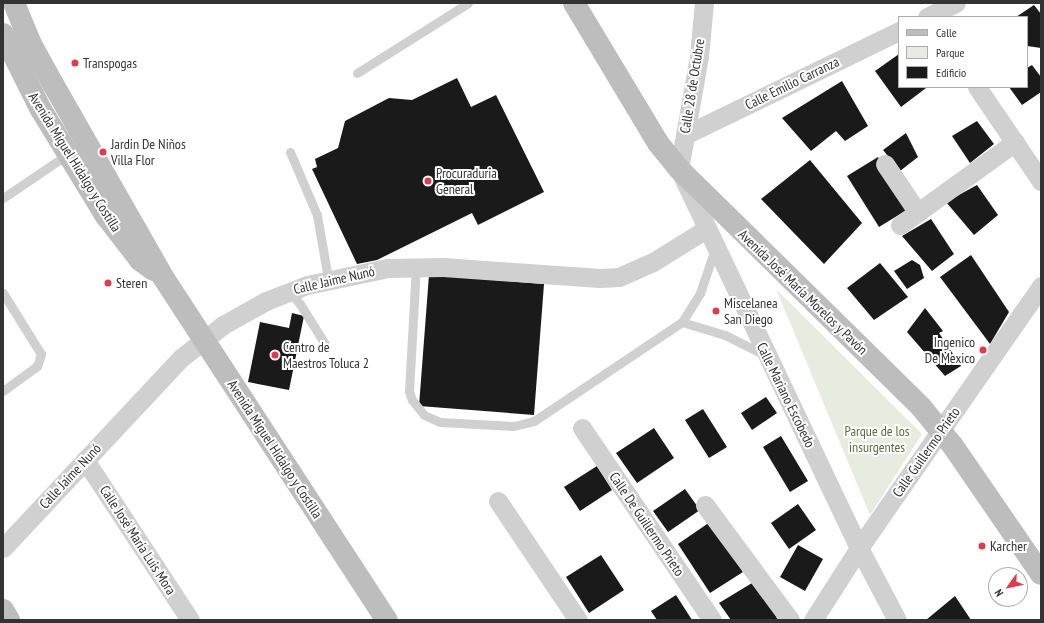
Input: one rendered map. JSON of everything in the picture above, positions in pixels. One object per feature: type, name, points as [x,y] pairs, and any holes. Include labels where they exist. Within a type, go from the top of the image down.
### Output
[{"type":"main road","name":"Avenida Miguel Hidalgo y Costilla","points":[[14,3],[31,44],[163,277],[387,620]]},
{"type":"main road","name":"Avenida José María Morelos y Pavón","points":[[574,3],[658,143],[679,169],[899,386],[940,430],[1041,574]]},
{"type":"main road","name":"Avenida Miguel Hidalgo y Costilla","points":[[3,34],[40,108],[123,240],[140,260],[163,277]]},
{"type":"main road","points":[[3,610],[9,620]]},
{"type":"street","name":"Calle 28 de Octubre","points":[[679,169],[699,56],[704,3]]},
{"type":"street","points":[[927,13],[956,3]]},
{"type":"street","name":"Calle Emilio Carranza","points":[[685,135],[898,31]]},
{"type":"street","points":[[978,88],[1041,181]]},
{"type":"street","points":[[900,225],[1014,142]]},
{"type":"street","points":[[885,164],[918,213]]},
{"type":"street","name":"Calle Mariano Escobedo","points":[[679,169],[706,229],[859,548],[897,620]]},
{"type":"street","name":"Calle Jaime Nunó","points":[[3,548],[156,383],[203,340],[250,310],[289,291],[328,279],[388,268],[416,266],[600,278],[618,277],[647,265],[706,229]]},
{"type":"street","name":"Calle Guillermo Prieto","points":[[813,620],[859,548],[1041,286]]},
{"type":"street","name":"Calle De Guillermo Prieto","points":[[582,428],[712,620]]},
{"type":"street","name":"Calle José María Luis Mora","points":[[85,460],[190,620]]},
{"type":"street","points":[[498,501],[578,620]]},
{"type":"street","points":[[705,505],[790,620]]},
{"type":"lane","points":[[357,73],[468,3]]},
{"type":"lane","points":[[290,152],[317,215],[328,279]]},
{"type":"lane","points":[[3,198],[68,154]]},
{"type":"lane","points":[[416,266],[409,391],[412,400],[424,415],[440,422],[526,425],[682,322],[700,293],[715,247]]},
{"type":"lane","points":[[289,291],[310,319],[325,344]]},
{"type":"lane","points":[[3,293],[41,354],[37,366],[3,391]]},
{"type":"lane","points":[[682,322],[725,335],[768,357]]},
{"type":"green space","name":"Parque de los insurgentes","points":[[776,289],[922,434],[870,515]]},
{"type":"building","points":[[1034,5],[1041,14],[1041,48],[1028,46],[1028,16],[1018,16]]},
{"type":"building","points":[[898,55],[898,88],[926,88],[901,107],[875,71]]},
{"type":"building","points":[[1032,65],[1041,77],[1041,92],[1022,105],[1010,88],[1028,88],[1028,67]]},
{"type":"building","name":"Procuraduria General","points":[[457,78],[471,107],[496,95],[544,192],[478,225],[472,213],[377,260],[357,264],[312,169],[317,167],[315,159],[338,148],[345,121],[389,98],[412,100]]},
{"type":"building","points":[[842,81],[868,126],[845,141],[836,131],[811,151],[782,118]]},
{"type":"building","points":[[977,121],[994,144],[970,163],[952,136]]},
{"type":"building","points":[[906,133],[918,157],[900,171],[883,150]]},
{"type":"building","points":[[878,157],[910,208],[879,227],[847,176]]},
{"type":"building","points":[[810,160],[862,223],[824,264],[761,199]]},
{"type":"building","points":[[977,185],[998,215],[974,235],[946,202]]},
{"type":"building","points":[[931,219],[954,254],[932,271],[902,236]]},
{"type":"building","points":[[971,255],[1009,312],[990,344],[940,277]]},
{"type":"building","points":[[912,260],[920,265],[924,278],[907,289],[894,271]]},
{"type":"building","points":[[880,263],[908,297],[874,320],[847,288]]},
{"type":"building","points":[[429,275],[544,284],[534,415],[419,406]]},
{"type":"building","points":[[925,308],[943,331],[939,333],[961,366],[945,376],[907,332]]},
{"type":"building","name":"Centro de Maestros Toluca 2","points":[[292,313],[304,316],[289,390],[248,382],[260,322],[289,328]]},
{"type":"building","points":[[766,397],[777,413],[752,430],[741,413]]},
{"type":"building","points":[[703,409],[727,447],[709,458],[685,420]]},
{"type":"building","points":[[654,428],[674,458],[637,483],[616,453]]},
{"type":"building","points":[[781,436],[808,481],[790,492],[763,447]]},
{"type":"building","points":[[597,466],[612,490],[580,511],[564,487]]},
{"type":"building","points":[[685,489],[700,510],[668,532],[653,511]]},
{"type":"building","points":[[798,504],[816,530],[789,549],[771,523]]},
{"type":"building","points":[[710,522],[743,572],[710,593],[678,544]]},
{"type":"building","points":[[798,545],[823,559],[805,591],[780,577]]},
{"type":"building","points":[[601,555],[624,590],[589,613],[566,577]]},
{"type":"building","points":[[757,580],[778,620],[731,620],[719,603]]},
{"type":"building","points":[[676,595],[692,620],[657,620],[651,611]]},
{"type":"building","points":[[955,596],[971,620],[926,620]]},
{"type":"place","name":"Transpogas","points":[[75,63]]},
{"type":"place","name":"Jardin De Niños Villa Flor","points":[[103,152]]},
{"type":"place","name":"Procuraduria General","points":[[428,181]]},
{"type":"place","name":"Steren","points":[[108,283]]},
{"type":"place","name":"Miscelanea San Diego","points":[[716,311]]},
{"type":"place","name":"Ingenico De Mexico","points":[[983,350]]},
{"type":"place","name":"Centro de Maestros Toluca 2","points":[[275,355]]},
{"type":"place","name":"Karcher","points":[[982,546]]}]
